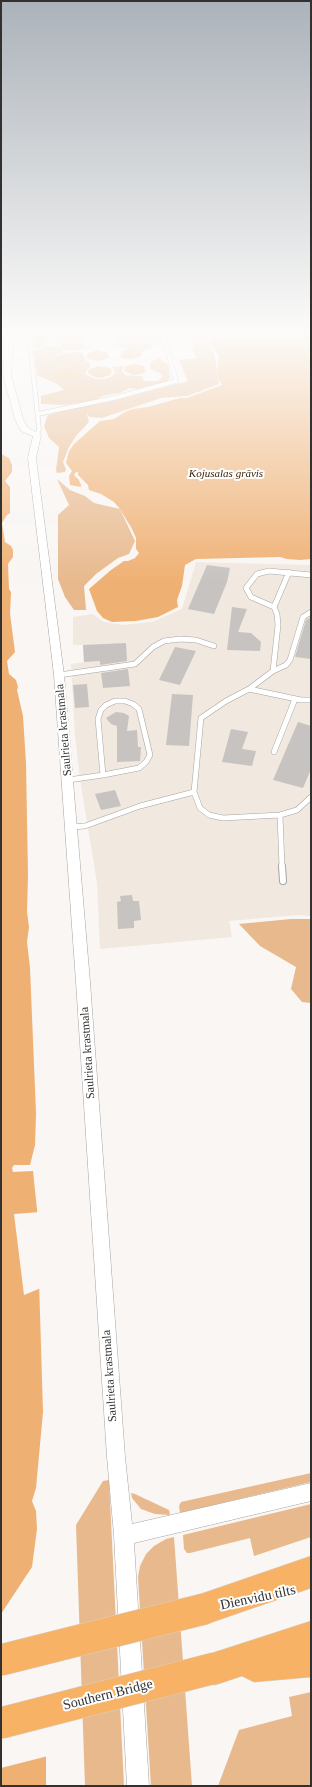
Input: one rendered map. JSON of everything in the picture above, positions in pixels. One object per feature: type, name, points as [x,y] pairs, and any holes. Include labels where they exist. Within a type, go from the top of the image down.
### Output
[{"type":"highway","points":[[1,1660],[204,1609],[311,1572]]},
{"type":"highway","name":"Dienvidu tilts","points":[[204,1609],[311,1586]]},
{"type":"highway","points":[[215,1668],[311,1638]]},
{"type":"highway","points":[[215,1668],[311,1660]]},
{"type":"highway","name":"Southern Bridge","points":[[1,1723],[215,1668]]},
{"type":"street","points":[[18,415],[24,429],[37,436]]},
{"type":"street","name":"Saulrieta krastmala","points":[[37,436],[32,458],[59,675],[72,827],[108,1337],[124,1535],[138,1786]]},
{"type":"street","points":[[124,1535],[311,1492]]},
{"type":"lane","points":[[37,436],[39,429],[38,415]]},
{"type":"lane","points":[[273,671],[278,625],[277,614],[274,607],[251,597],[246,588],[257,574],[269,571],[311,574]]},
{"type":"lane","points":[[274,607],[289,572]]},
{"type":"lane","points":[[311,612],[303,617],[290,660],[286,665],[273,671],[249,689],[226,701],[201,718],[194,792],[200,808],[209,815],[223,818],[280,815],[297,810],[311,797]]},
{"type":"lane","points":[[59,675],[136,664],[153,647],[164,640],[196,640],[214,646]]},
{"type":"lane","points":[[249,689],[295,699],[311,700]]},
{"type":"lane","points":[[274,752],[295,699]]},
{"type":"lane","points":[[68,780],[103,775],[139,768],[146,762],[150,755],[139,709],[133,704],[125,701],[115,701],[106,705],[101,710],[98,719],[103,775]]},
{"type":"lane","points":[[72,827],[85,826],[140,806],[194,792]]},
{"type":"lane","points":[[280,815],[283,881]]},
{"type":"shaded area","points":[[48,415],[87,415],[89,422],[76,436],[69,447],[63,462],[66,469],[65,472],[57,473],[56,470],[59,447],[49,438],[44,426]]},
{"type":"shaded area","points":[[88,415],[110,415],[102,418],[90,417]]},
{"type":"shaded area","points":[[57,479],[70,490],[85,496],[94,503],[120,509],[135,541],[129,554],[118,558],[96,574],[84,586],[86,610],[74,610],[65,597],[58,579],[58,515],[69,505]]},
{"type":"shaded area","points":[[196,562],[311,565],[311,916],[297,915],[229,921],[232,937],[100,949],[97,883],[80,779],[75,735],[71,664],[84,662],[83,645],[73,645],[73,617],[93,614],[104,622],[123,625],[152,622],[182,609]]},
{"type":"shaded area","points":[[291,919],[311,919],[311,1003],[302,1002],[291,989],[296,967],[260,946],[239,924]]},
{"type":"shaded area","points":[[311,1473],[311,1482],[180,1513],[179,1506],[181,1502]]},
{"type":"shaded area","points":[[109,1480],[124,1786],[85,1786],[76,1525],[103,1481]]},
{"type":"shaded area","points":[[131,1493],[169,1510],[170,1515],[155,1514],[141,1509],[132,1498]]},
{"type":"shaded area","points":[[311,1504],[311,1537],[254,1556],[250,1538],[190,1553],[187,1553],[184,1549],[183,1535]]},
{"type":"shaded area","points":[[174,1537],[192,1786],[151,1786],[138,1577],[140,1566],[146,1554],[154,1546],[166,1539]]},
{"type":"shaded area","points":[[311,1692],[311,1786],[218,1786],[239,1730],[292,1716],[289,1697]]},
{"type":"water","name":"Kojusalas grāvis","points":[[120,415],[311,415],[311,559],[300,560],[280,557],[196,559],[185,565],[182,586],[177,600],[178,607],[158,617],[136,621],[112,622],[103,618],[97,611],[89,589],[124,561],[135,558],[139,553],[136,549],[136,538],[120,509],[114,502],[101,494],[89,490],[88,485],[78,475],[78,472],[74,475],[79,480],[81,487],[70,485],[69,476],[72,471],[66,463],[69,451],[74,444],[100,421],[114,419]]},
{"type":"water","points":[[1,454],[9,458],[12,465],[12,472],[5,481],[10,487],[10,513],[2,523],[5,542],[11,546],[13,550],[13,557],[8,564],[9,589],[11,592],[10,614],[15,652],[7,661],[9,674],[16,680],[23,716],[26,763],[28,875],[27,912],[29,927],[27,942],[30,968],[36,1113],[35,1145],[30,1165],[14,1165],[12,1168],[13,1172],[33,1171],[38,1219],[29,1221],[39,1281],[43,1412],[36,1488],[32,1501],[36,1511],[37,1529],[32,1567],[1,1614]]},
{"type":"water","points":[[1,1616],[9,1648],[25,1698],[46,1748],[46,1786],[1,1786]]},
{"type":"pier","points":[[40,1212],[40,1220],[31,1222],[41,1288],[24,1295],[14,1214]]},
{"type":"pier","points":[[1,1618],[4,1618],[11,1648],[26,1697],[48,1747],[48,1756],[1,1768]]},
{"type":"building","points":[[207,565],[230,568],[227,582],[214,614],[188,609]]},
{"type":"building","points":[[232,607],[247,609],[238,632],[251,633],[261,642],[260,651],[227,650]]},
{"type":"building","points":[[311,617],[311,659],[295,657],[306,620]]},
{"type":"building","points":[[126,643],[127,661],[100,665],[100,661],[84,662],[83,645]]},
{"type":"building","points":[[175,647],[196,651],[180,685],[159,680]]},
{"type":"building","points":[[128,669],[130,686],[103,688],[101,673]]},
{"type":"building","points":[[87,684],[89,707],[75,708],[73,685]]},
{"type":"building","points":[[172,694],[193,695],[189,746],[166,745]]},
{"type":"building","points":[[116,712],[124,713],[129,716],[127,731],[137,730],[138,747],[141,747],[140,761],[117,762],[117,726],[111,724],[106,718]]},
{"type":"building","points":[[298,722],[311,726],[311,769],[303,788],[273,780]]},
{"type":"building","points":[[231,729],[248,732],[242,749],[256,751],[252,766],[222,762]]},
{"type":"building","points":[[115,790],[121,806],[101,810],[95,794]]},
{"type":"building","points":[[132,895],[133,901],[139,901],[141,920],[134,921],[134,928],[118,929],[117,902],[121,901],[120,896]]}]
